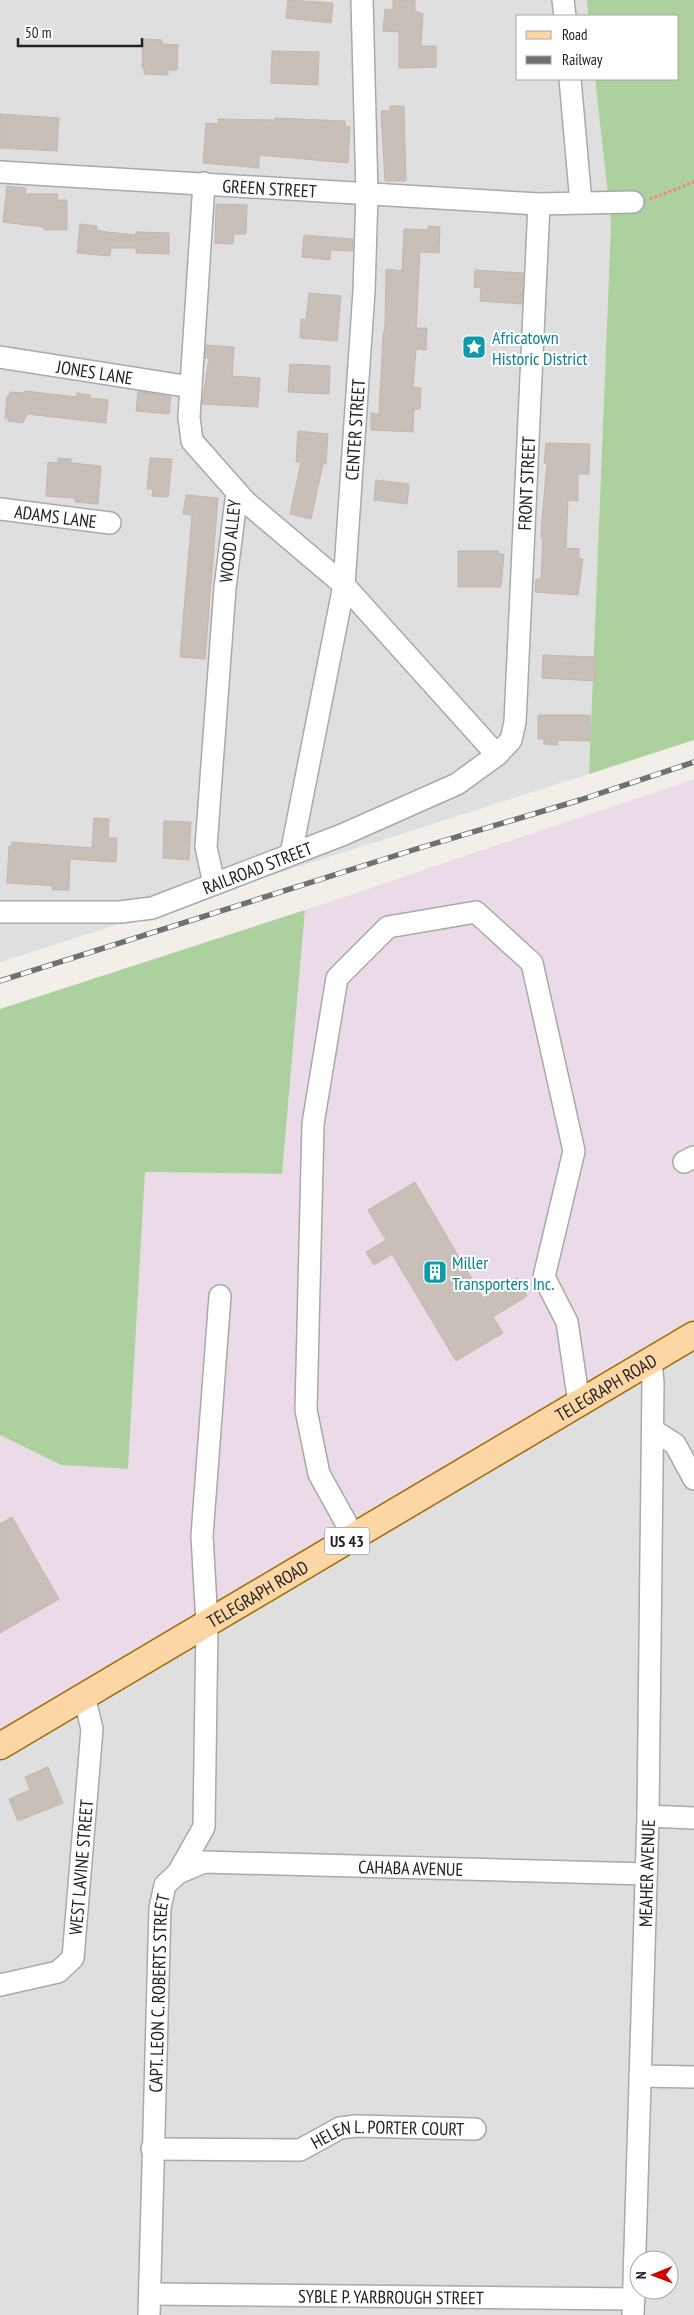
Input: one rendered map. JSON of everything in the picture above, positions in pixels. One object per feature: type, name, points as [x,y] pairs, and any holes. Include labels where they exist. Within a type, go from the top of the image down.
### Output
[{"type":"main road","name":"TELEGRAPH ROAD","points":[[0,1746],[694,1335]]},
{"type":"street","name":"CENTER STREET","points":[[291,854],[344,585],[364,291],[367,194],[362,0]]},
{"type":"street","points":[[563,0],[564,15]]},
{"type":"street","points":[[570,80],[580,204],[633,202]]},
{"type":"street","name":"GREEN STREET","points":[[0,172],[539,204],[580,204]]},
{"type":"street","name":"WOOD ALLEY","points":[[204,183],[189,418],[192,441],[237,492],[226,588],[206,847],[214,884]]},
{"type":"street","name":"FRONT STREET","points":[[497,755],[511,740],[516,722],[539,204]]},
{"type":"street","name":"JONES LANE","points":[[0,357],[191,387]]},
{"type":"street","points":[[237,492],[246,502],[344,585],[497,755]]},
{"type":"street","name":"ADAMS LANE","points":[[0,509],[110,523]]},
{"type":"street","name":"RAILROAD STREET","points":[[0,912],[120,912],[152,908],[291,854],[457,784],[497,755]]},
{"type":"street","points":[[354,1537],[319,1474],[306,1410],[313,1124],[337,978],[388,927],[476,912],[532,963],[574,1151],[544,1277],[567,1322],[579,1403]]},
{"type":"street","name":"CAPT. LEON C. ROBERTS STREET","points":[[149,2315],[160,1908],[165,1885],[178,1873],[204,1827],[207,1624],[202,1536],[220,1296]]},
{"type":"street","name":"MEAHER AVENUE","points":[[634,2307],[648,1816],[653,1430],[651,1361]]},
{"type":"street","points":[[653,1430],[676,1444],[694,1479]]},
{"type":"street","name":"WEST LAVINE STREET","points":[[0,1985],[58,1972],[73,1958],[92,1729],[84,1696]]},
{"type":"street","points":[[648,1816],[694,1818]]},
{"type":"street","points":[[204,1827],[204,1862]]},
{"type":"street","name":"CAHABA AVENUE","points":[[178,1873],[204,1862],[646,1874]]},
{"type":"street","points":[[640,2076],[694,2077]]},
{"type":"street","name":"HELEN L. PORTER COURT","points":[[152,2149],[300,2150],[340,2128],[356,2126],[476,2129]]},
{"type":"street","name":"SYBLE P. YARBROUGH STREET","points":[[150,2294],[634,2307]]},
{"type":"path","points":[[633,202],[655,198],[694,182]]},
{"type":"shaded area","points":[[0,0],[587,0],[588,15],[516,15],[516,80],[595,80],[611,223],[589,774],[0,962]]},
{"type":"shaded area","points":[[694,779],[694,1329],[0,1732],[0,1435],[61,1465],[128,1469],[145,1172],[282,1174],[305,910]]},
{"type":"shaded area","points":[[694,1329],[694,2315],[0,2315],[0,1732]]},
{"type":"green space","points":[[587,0],[694,0],[694,740],[589,774],[611,223],[595,80],[679,80],[679,15],[588,15]]},
{"type":"green space","points":[[305,910],[282,1174],[145,1172],[128,1469],[61,1465],[0,1435],[0,1009]]},
{"type":"building","points":[[288,0],[333,3],[331,23],[286,18]]},
{"type":"building","points":[[393,0],[415,0],[415,11],[423,14],[421,46],[436,46],[436,67],[399,68],[399,32],[383,31],[385,9],[393,10]]},
{"type":"building","points":[[143,39],[162,40],[162,44],[178,45],[177,70],[168,70],[168,75],[144,74],[144,68],[142,68]]},
{"type":"building","points":[[272,51],[319,52],[318,85],[271,83]]},
{"type":"building","points":[[390,106],[404,106],[406,181],[385,181],[381,111],[390,111]]},
{"type":"building","points":[[0,114],[59,118],[57,151],[0,148]]},
{"type":"building","points":[[275,118],[345,121],[345,126],[350,127],[348,163],[259,155],[259,168],[203,163],[206,123],[218,124],[218,119],[275,120]]},
{"type":"building","points":[[7,186],[26,188],[25,194],[58,194],[57,200],[67,200],[67,230],[44,230],[44,227],[3,222]]},
{"type":"building","points":[[216,204],[247,205],[246,234],[234,234],[233,244],[215,243]]},
{"type":"building","points":[[80,224],[97,226],[97,230],[107,232],[136,235],[136,232],[169,233],[169,254],[136,253],[136,248],[111,248],[110,256],[77,253]]},
{"type":"building","points":[[428,226],[440,227],[439,253],[420,252],[416,328],[427,328],[426,350],[416,349],[413,387],[421,388],[420,409],[414,409],[413,432],[371,430],[371,413],[379,414],[385,326],[386,269],[402,271],[404,229],[428,230]]},
{"type":"building","points":[[304,235],[353,239],[353,251],[331,250],[330,260],[302,257]]},
{"type":"building","points":[[475,270],[523,273],[522,304],[480,301],[481,288],[474,287]]},
{"type":"building","points":[[309,293],[341,296],[337,341],[300,338],[301,319],[306,320]]},
{"type":"building","points":[[206,345],[234,347],[232,376],[260,378],[258,407],[202,404],[209,358],[205,358]]},
{"type":"building","points":[[290,364],[330,366],[329,394],[288,392]]},
{"type":"building","points":[[25,391],[77,397],[77,393],[90,395],[90,398],[108,400],[106,423],[27,414],[23,423],[8,421],[9,418],[5,418],[7,396],[9,396],[10,392],[24,393]]},
{"type":"building","points":[[138,391],[171,397],[169,414],[136,411]]},
{"type":"building","points":[[298,431],[328,434],[326,464],[323,464],[311,519],[290,514],[301,462],[296,462]]},
{"type":"building","points":[[546,443],[590,444],[589,474],[578,474],[578,501],[568,500],[566,548],[579,549],[579,559],[583,559],[578,595],[535,592],[536,579],[541,579],[542,518],[547,464],[544,463]]},
{"type":"building","points":[[58,458],[71,459],[71,463],[101,466],[98,504],[75,502],[75,498],[46,496],[48,462],[58,463]]},
{"type":"building","points":[[150,458],[172,459],[168,497],[152,496],[153,489],[147,489]]},
{"type":"building","points":[[376,480],[409,484],[407,504],[374,500]]},
{"type":"building","points":[[186,495],[218,498],[205,659],[180,657],[192,515],[183,514]]},
{"type":"building","points":[[458,551],[499,551],[498,554],[504,554],[501,587],[458,587]]},
{"type":"building","points":[[543,655],[596,657],[595,681],[542,678]]},
{"type":"building","points":[[538,715],[590,715],[590,741],[558,740],[558,745],[544,744],[544,739],[538,739]]},
{"type":"building","points":[[94,818],[109,819],[108,838],[117,838],[116,862],[70,859],[69,890],[52,890],[53,886],[7,883],[9,846],[12,846],[12,842],[92,848]]},
{"type":"building","points":[[164,821],[191,822],[189,860],[163,858]]},
{"type":"building","name":"Miller Transporters Inc.","points":[[415,1182],[483,1298],[517,1278],[527,1296],[493,1317],[503,1333],[456,1361],[392,1254],[374,1265],[366,1252],[386,1240],[368,1210]]},
{"type":"building","points":[[12,1517],[59,1599],[0,1633],[0,1524]]},
{"type":"building","points":[[48,1767],[63,1803],[18,1821],[9,1799],[30,1790],[25,1777]]},
{"type":"railway","points":[[0,981],[413,850],[580,800],[694,762]]},
{"type":"place","name":"Africatown Historic District","points":[[474,347]]},
{"type":"place","name":"Miller Transporters Inc.","points":[[435,1272]]}]
